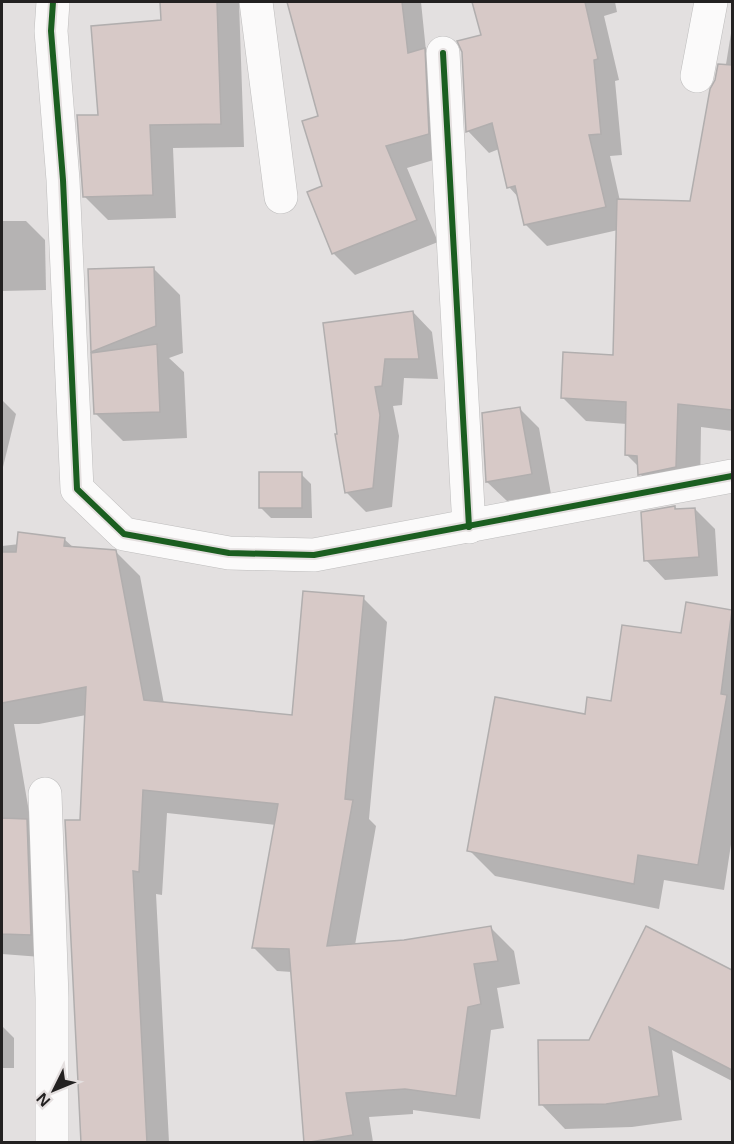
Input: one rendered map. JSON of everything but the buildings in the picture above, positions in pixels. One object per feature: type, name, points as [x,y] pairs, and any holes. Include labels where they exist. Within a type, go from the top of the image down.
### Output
[{"type":"street","points":[[53,2],[51,31],[63,180],[77,489],[124,534],[229,552],[314,555],[732,476]]},
{"type":"street","points":[[256,2],[281,197]]},
{"type":"street","points":[[697,76],[711,2]]},
{"type":"street","points":[[443,53],[470,527]]},
{"type":"street","points":[[45,794],[52,998],[52,1143]]},
{"type":"cycle path","points":[[53,2],[51,31],[63,180],[77,489],[124,534],[229,553],[314,555],[732,476]]},
{"type":"cycle path","points":[[443,53],[469,527]]}]
